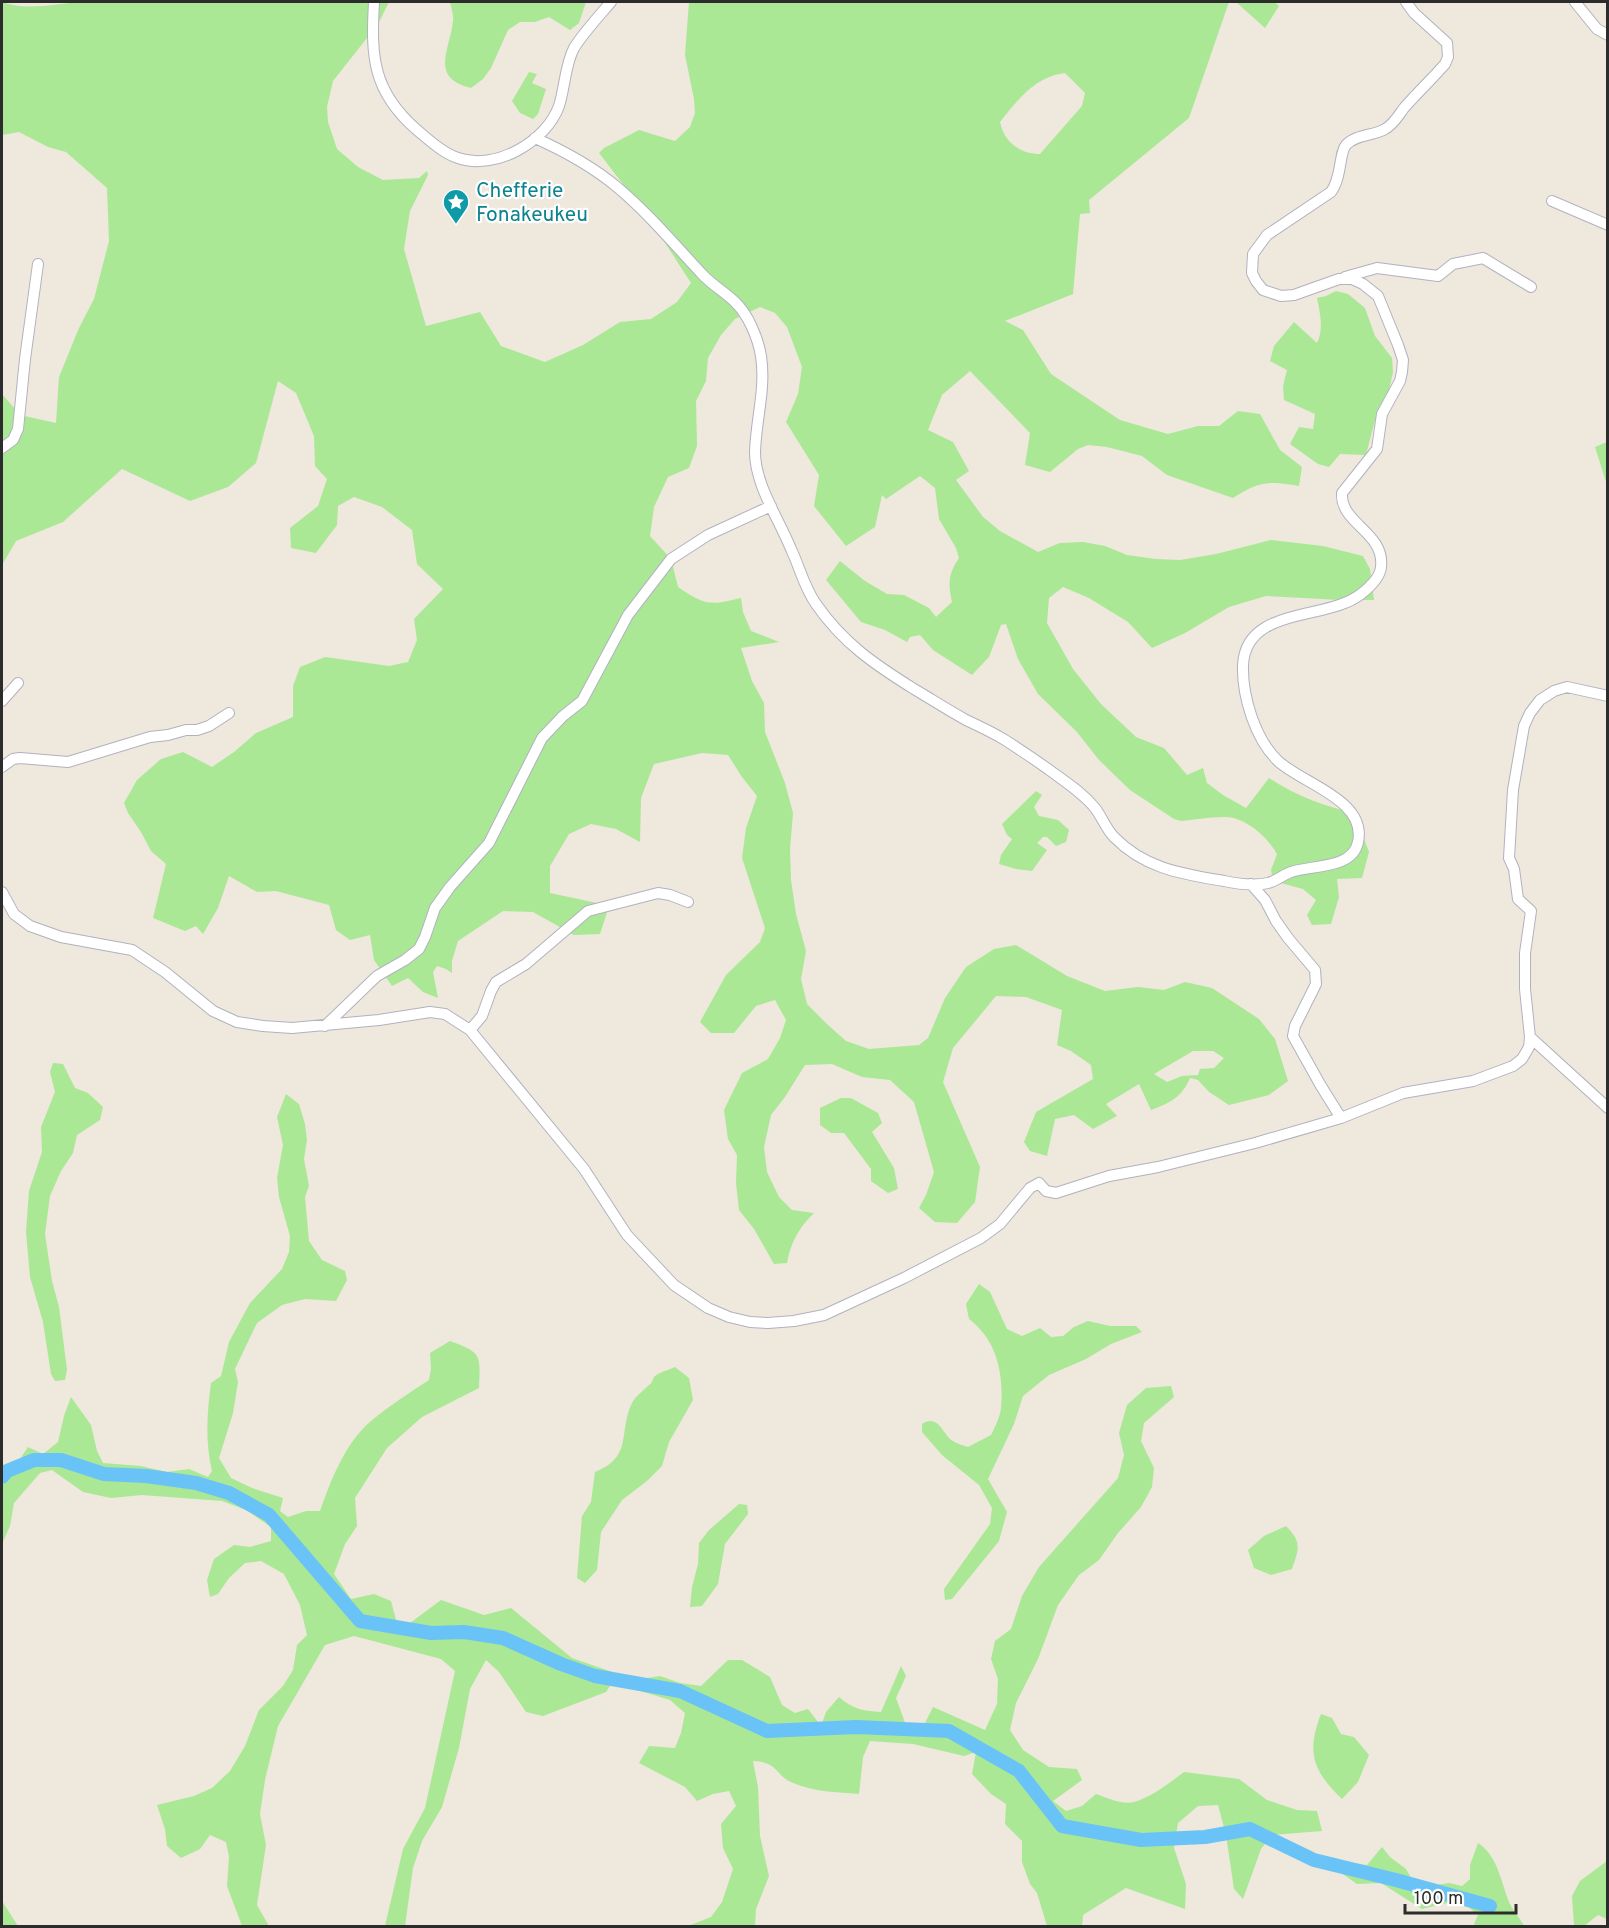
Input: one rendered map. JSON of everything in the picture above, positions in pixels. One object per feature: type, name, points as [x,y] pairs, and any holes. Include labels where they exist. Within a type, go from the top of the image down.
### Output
[{"type":"street","points":[[374,2],[372,39],[376,70],[392,103],[416,129],[449,154],[477,161],[503,158],[514,153],[535,138],[553,117],[559,107],[573,50],[611,2]]},
{"type":"street","points":[[1406,2],[1414,13],[1447,43],[1448,57],[1445,64],[1392,124],[1384,130],[1356,138],[1347,144],[1343,149],[1337,183],[1330,192],[1268,235],[1253,255],[1252,273],[1263,290],[1281,296],[1294,295],[1377,268],[1438,276],[1453,264],[1483,258],[1531,287]]},
{"type":"street","points":[[1575,2],[1597,29],[1608,35]]},
{"type":"street","points":[[535,138],[582,162],[613,184],[673,241],[712,284],[738,305],[744,314],[759,348],[761,359],[762,396],[756,440],[756,461],[771,506],[792,549],[805,586],[835,631],[878,667],[1006,741],[1051,771],[1092,804],[1111,834],[1150,863],[1184,875],[1251,884],[1271,882],[1292,872],[1345,860],[1357,849],[1359,832],[1354,817],[1344,804],[1294,774],[1268,749],[1254,720],[1246,693],[1243,663],[1251,640],[1261,630],[1277,621],[1325,611],[1355,600],[1373,583],[1381,566],[1375,542],[1344,509],[1342,493],[1377,449],[1381,417],[1400,381],[1403,360],[1378,296],[1358,281],[1339,279]]},
{"type":"street","points":[[1552,201],[1608,225]]},
{"type":"street","points":[[2,448],[13,440],[18,429],[38,264]]},
{"type":"street","points":[[324,1026],[377,976],[405,960],[418,949],[425,937],[435,908],[450,887],[489,843],[542,738],[563,716],[582,701],[628,615],[671,560],[708,535],[771,506]]},
{"type":"street","points":[[2,700],[18,683]]},
{"type":"street","points":[[2,892],[14,914],[30,926],[61,937],[132,950],[165,972],[200,1002],[219,1015],[237,1022],[292,1028],[379,1020],[430,1012],[445,1014],[470,1030],[584,1169],[627,1235],[659,1271],[691,1298],[729,1317],[750,1322],[794,1321],[824,1315],[904,1278],[981,1238],[1008,1217],[1030,1188],[1036,1184],[1039,1183],[1046,1191],[1056,1193],[1108,1176],[1255,1143],[1341,1118],[1403,1094],[1473,1082],[1513,1066],[1522,1059],[1529,1047],[1530,1037],[1525,989],[1525,953],[1531,911],[1518,899],[1514,869],[1509,858],[1513,790],[1522,735],[1530,713],[1540,700],[1554,691],[1567,687],[1608,696]]},
{"type":"street","points":[[2,767],[13,759],[20,758],[68,762],[150,737],[197,730],[209,726],[229,713]]},
{"type":"street","points":[[1265,900],[1271,882]]},
{"type":"street","points":[[1251,884],[1265,900],[1276,921],[1315,970],[1316,984],[1295,1026],[1293,1036],[1341,1118]]},
{"type":"street","points":[[470,1030],[482,1016],[490,991],[496,982],[526,964],[588,911],[658,893],[688,902]]},
{"type":"street","points":[[1530,1037],[1608,1108]]},
{"type":"green space","points":[[2,2],[30,6],[79,2],[389,2],[378,24],[333,81],[327,107],[328,122],[337,149],[358,167],[383,180],[419,178],[427,171],[428,175],[410,211],[404,249],[426,326],[480,312],[501,346],[545,362],[583,345],[620,322],[651,319],[677,302],[691,283],[649,218],[599,153],[604,148],[639,130],[675,141],[690,127],[695,113],[685,55],[689,2],[1229,2],[1189,118],[1089,200],[1090,213],[1080,214],[1073,294],[1005,321],[1023,330],[1051,374],[1120,420],[1168,434],[1198,426],[1219,426],[1238,411],[1260,414],[1280,450],[1302,467],[1299,486],[1279,483],[1258,485],[1233,498],[1167,475],[1142,456],[1107,447],[1088,445],[1078,449],[1050,472],[1025,465],[1030,433],[970,371],[942,395],[928,430],[953,442],[969,471],[956,480],[983,517],[1000,531],[1038,552],[1060,543],[1083,542],[1105,546],[1127,555],[1180,560],[1216,554],[1271,540],[1323,546],[1363,556],[1370,569],[1374,600],[1266,596],[1229,607],[1185,633],[1152,648],[1128,622],[1089,598],[1063,587],[1049,598],[1047,623],[1073,669],[1101,704],[1136,737],[1164,748],[1187,775],[1203,768],[1207,783],[1246,808],[1269,778],[1312,800],[1357,813],[1369,852],[1362,878],[1337,879],[1339,897],[1331,924],[1312,925],[1307,915],[1316,900],[1303,889],[1273,881],[1271,870],[1277,854],[1253,827],[1229,817],[1181,821],[1174,819],[1130,790],[1099,760],[1077,732],[1038,694],[1018,659],[1006,624],[1001,625],[989,657],[972,675],[933,650],[920,635],[910,637],[907,642],[885,630],[861,622],[826,580],[840,561],[865,581],[887,594],[904,595],[929,608],[936,617],[952,602],[950,579],[959,558],[956,548],[939,519],[935,488],[920,476],[886,499],[882,495],[875,527],[846,546],[814,506],[819,475],[786,422],[798,394],[802,367],[787,327],[775,313],[760,307],[735,319],[721,335],[708,358],[706,381],[696,401],[697,446],[689,468],[668,477],[654,507],[650,536],[671,559],[678,587],[708,602],[741,598],[743,612],[751,631],[779,642],[741,648],[752,681],[764,703],[765,732],[785,783],[793,813],[790,849],[791,880],[796,914],[806,951],[801,979],[807,1004],[846,1041],[869,1049],[919,1045],[928,1038],[945,998],[966,967],[994,949],[1016,945],[1067,976],[1105,991],[1138,987],[1164,990],[1185,982],[1212,988],[1259,1019],[1275,1039],[1288,1081],[1269,1095],[1229,1105],[1209,1092],[1198,1080],[1190,1078],[1175,1098],[1151,1110],[1139,1084],[1106,1104],[1117,1116],[1093,1129],[1074,1115],[1055,1119],[1047,1156],[1030,1151],[1024,1142],[1036,1112],[1093,1079],[1091,1065],[1071,1051],[1057,1045],[1062,1010],[1026,997],[996,996],[953,1048],[943,1082],[980,1167],[975,1202],[957,1223],[935,1222],[919,1208],[934,1172],[914,1102],[890,1080],[862,1077],[832,1064],[805,1065],[771,1115],[764,1147],[767,1172],[779,1197],[792,1210],[814,1213],[796,1236],[787,1263],[774,1264],[754,1229],[739,1210],[736,1183],[737,1155],[728,1139],[724,1110],[742,1073],[768,1059],[780,1038],[786,1020],[775,1000],[756,1006],[734,1033],[711,1033],[700,1022],[726,975],[760,942],[765,928],[742,858],[746,828],[757,796],[728,755],[702,753],[654,764],[641,798],[640,842],[616,829],[591,824],[569,834],[550,866],[550,893],[597,903],[608,909],[600,934],[574,935],[533,912],[503,911],[458,941],[452,961],[452,973],[437,966],[433,972],[438,998],[423,992],[408,978],[392,986],[374,960],[370,935],[350,940],[336,930],[329,905],[276,891],[257,892],[229,876],[218,908],[203,934],[196,926],[185,931],[153,918],[166,864],[151,851],[124,803],[137,780],[161,759],[183,752],[212,767],[256,733],[293,717],[293,686],[300,667],[325,657],[389,666],[408,662],[417,640],[414,619],[443,589],[417,564],[412,530],[382,507],[354,497],[338,506],[337,525],[316,553],[291,548],[290,528],[318,506],[327,479],[315,466],[314,436],[296,393],[278,381],[256,463],[228,487],[190,501],[122,469],[63,522],[16,541],[2,565],[2,394],[20,415],[56,423],[59,377],[79,328],[94,299],[109,241],[107,188],[66,152],[48,147],[19,132],[2,135]],"holes":[[[1065,73],[1085,93],[1082,106],[1040,154],[1026,152],[1014,146],[1005,135],[1000,122],[1020,98],[1036,84],[1054,75]],[[1193,1051],[1213,1051],[1224,1058],[1214,1068],[1200,1069],[1198,1075],[1182,1076],[1167,1082],[1154,1074]]]},
{"type":"green space","points":[[450,2],[586,2],[579,23],[570,30],[549,17],[535,22],[520,22],[508,30],[491,68],[483,79],[471,88],[458,83],[450,77],[446,70],[446,52],[453,19]]},
{"type":"green space","points":[[1236,2],[1275,2],[1279,6],[1265,28]]},
{"type":"green space","points":[[529,72],[537,74],[532,83],[546,89],[538,114],[533,119],[520,113],[512,101]]},
{"type":"green space","points":[[1336,291],[1348,294],[1365,308],[1375,336],[1392,358],[1393,372],[1387,400],[1375,420],[1366,455],[1340,454],[1329,467],[1318,464],[1290,444],[1299,427],[1313,429],[1315,414],[1284,400],[1283,386],[1287,370],[1270,361],[1274,346],[1294,322],[1317,343],[1321,327],[1317,298]]},
{"type":"green space","points":[[1607,442],[1607,485],[1595,447]]},
{"type":"green space","points":[[1036,791],[1042,795],[1034,807],[1039,816],[1058,820],[1069,830],[1066,842],[1056,846],[1047,837],[1043,837],[1037,843],[1047,850],[1032,871],[999,864],[1001,855],[1012,839],[1007,835],[1002,824]]},
{"type":"green space","points":[[53,1063],[63,1064],[75,1088],[88,1093],[103,1107],[100,1120],[77,1135],[73,1153],[61,1171],[50,1196],[45,1234],[52,1281],[59,1307],[67,1370],[65,1380],[55,1381],[51,1374],[43,1322],[30,1277],[26,1232],[29,1191],[42,1152],[41,1127],[55,1092],[50,1072]]},
{"type":"green space","points":[[286,1094],[299,1104],[305,1124],[307,1140],[304,1159],[309,1186],[305,1197],[309,1241],[322,1260],[345,1271],[347,1280],[336,1301],[305,1299],[282,1305],[257,1323],[235,1369],[238,1382],[233,1413],[219,1458],[231,1478],[283,1498],[280,1511],[288,1517],[306,1511],[320,1511],[346,1451],[362,1430],[385,1410],[429,1380],[430,1353],[450,1341],[469,1349],[474,1352],[479,1362],[479,1388],[422,1417],[387,1448],[355,1498],[357,1526],[345,1544],[334,1574],[351,1599],[374,1594],[391,1601],[396,1620],[406,1626],[441,1600],[484,1615],[511,1608],[572,1658],[618,1674],[606,1692],[543,1716],[526,1712],[499,1672],[486,1660],[470,1689],[459,1748],[442,1807],[422,1841],[413,1868],[405,1926],[385,1926],[403,1849],[425,1808],[455,1671],[441,1659],[354,1636],[325,1645],[278,1726],[265,1780],[260,1814],[266,1845],[257,1905],[269,1926],[242,1926],[227,1886],[229,1857],[226,1842],[210,1835],[200,1849],[181,1858],[167,1846],[165,1829],[157,1805],[194,1796],[212,1788],[230,1771],[245,1746],[259,1710],[283,1686],[293,1670],[297,1645],[307,1635],[300,1605],[284,1574],[261,1561],[245,1563],[229,1578],[218,1594],[210,1597],[207,1580],[214,1559],[234,1545],[250,1547],[271,1541],[271,1527],[246,1510],[222,1501],[142,1495],[111,1498],[83,1492],[52,1470],[40,1473],[14,1503],[10,1526],[2,1544],[2,1486],[28,1447],[43,1454],[58,1442],[71,1397],[91,1425],[97,1451],[103,1463],[141,1466],[167,1472],[189,1469],[208,1477],[212,1471],[207,1427],[211,1383],[221,1376],[229,1342],[250,1303],[282,1269],[289,1252],[290,1236],[279,1197],[277,1178],[283,1145],[277,1117]]},
{"type":"green space","points":[[841,1098],[851,1098],[878,1113],[882,1123],[872,1132],[894,1168],[898,1189],[888,1193],[871,1181],[871,1169],[844,1133],[831,1133],[820,1125],[820,1108]]},
{"type":"green space","points":[[979,1284],[990,1292],[1007,1329],[1022,1336],[1040,1328],[1051,1337],[1063,1336],[1074,1327],[1088,1321],[1110,1326],[1136,1326],[1142,1332],[1111,1344],[1086,1359],[1049,1375],[1023,1396],[1014,1424],[988,1479],[1007,1512],[999,1541],[952,1599],[945,1600],[944,1589],[990,1524],[992,1508],[979,1485],[942,1455],[922,1432],[922,1424],[928,1421],[937,1423],[949,1438],[968,1447],[991,1435],[997,1422],[1002,1395],[1000,1370],[986,1337],[969,1319],[966,1304]]},
{"type":"green space","points":[[675,1367],[689,1378],[693,1400],[669,1442],[662,1466],[622,1500],[601,1532],[597,1570],[585,1583],[577,1578],[582,1516],[591,1502],[595,1472],[619,1454],[626,1420],[635,1398],[656,1375]]},
{"type":"green space","points":[[1171,1386],[1174,1397],[1144,1423],[1141,1441],[1154,1468],[1152,1487],[1141,1507],[1118,1533],[1099,1560],[1079,1575],[1058,1605],[1038,1659],[1016,1703],[1010,1730],[1023,1750],[1049,1767],[1077,1769],[1082,1780],[1053,1801],[1066,1811],[1082,1806],[1096,1794],[1120,1802],[1129,1803],[1141,1800],[1184,1772],[1239,1779],[1267,1800],[1297,1810],[1317,1811],[1322,1831],[1272,1835],[1261,1849],[1243,1899],[1234,1889],[1226,1835],[1218,1805],[1198,1806],[1178,1823],[1174,1848],[1186,1884],[1185,1909],[1126,1888],[1083,1915],[1082,1926],[1047,1926],[1037,1893],[1030,1884],[1022,1862],[1022,1841],[1005,1824],[1006,1804],[991,1794],[972,1774],[976,1752],[964,1756],[913,1744],[870,1741],[863,1757],[859,1794],[801,1786],[787,1780],[768,1764],[753,1761],[758,1787],[760,1836],[769,1876],[756,1909],[755,1926],[688,1926],[711,1917],[722,1902],[733,1869],[723,1848],[721,1824],[736,1806],[729,1791],[713,1794],[697,1801],[685,1787],[639,1763],[649,1746],[675,1748],[685,1713],[670,1700],[637,1690],[635,1680],[660,1676],[680,1683],[701,1686],[728,1660],[742,1660],[770,1677],[782,1705],[795,1713],[808,1709],[821,1726],[826,1712],[839,1697],[858,1709],[881,1712],[901,1666],[906,1676],[896,1698],[908,1731],[925,1723],[933,1707],[985,1730],[997,1704],[998,1679],[991,1659],[995,1641],[1011,1629],[1022,1596],[1039,1567],[1118,1478],[1124,1455],[1119,1433],[1127,1405],[1146,1388]]},
{"type":"green space","points":[[739,1504],[747,1505],[748,1514],[725,1544],[718,1584],[702,1606],[690,1607],[698,1564],[699,1543],[709,1530]]},
{"type":"green space","points":[[1286,1526],[1295,1537],[1298,1546],[1292,1569],[1271,1575],[1254,1568],[1248,1550],[1264,1536]]},
{"type":"green space","points":[[1321,1714],[1332,1718],[1341,1734],[1354,1737],[1369,1755],[1358,1782],[1342,1799],[1324,1779],[1315,1761],[1314,1740]]},
{"type":"green space","points":[[1478,1843],[1485,1848],[1494,1862],[1509,1902],[1524,1926],[1476,1926],[1474,1924],[1478,1915],[1460,1900],[1422,1909],[1381,1883],[1357,1884],[1337,1870],[1336,1864],[1347,1862],[1367,1865],[1382,1847],[1390,1857],[1406,1869],[1414,1883],[1424,1887],[1449,1883],[1462,1886],[1470,1879],[1470,1865]]},
{"type":"green space","points":[[1607,1861],[1607,1919],[1598,1915],[1584,1926],[1574,1926],[1572,1896],[1580,1881]]},
{"type":"green space","points":[[2,1901],[18,1926],[2,1926]]},
{"type":"waterway","points":[[2,1477],[7,1471],[34,1460],[61,1460],[104,1474],[146,1476],[196,1483],[229,1493],[269,1515],[360,1621],[431,1633],[464,1632],[503,1638],[561,1664],[595,1676],[680,1691],[767,1731],[856,1727],[949,1731],[1019,1771],[1062,1826],[1141,1840],[1205,1837],[1250,1829],[1314,1860],[1490,1906]]},
{"type":"place","name":"Chefferie Fonakeukeu","points":[[456,225]]}]
